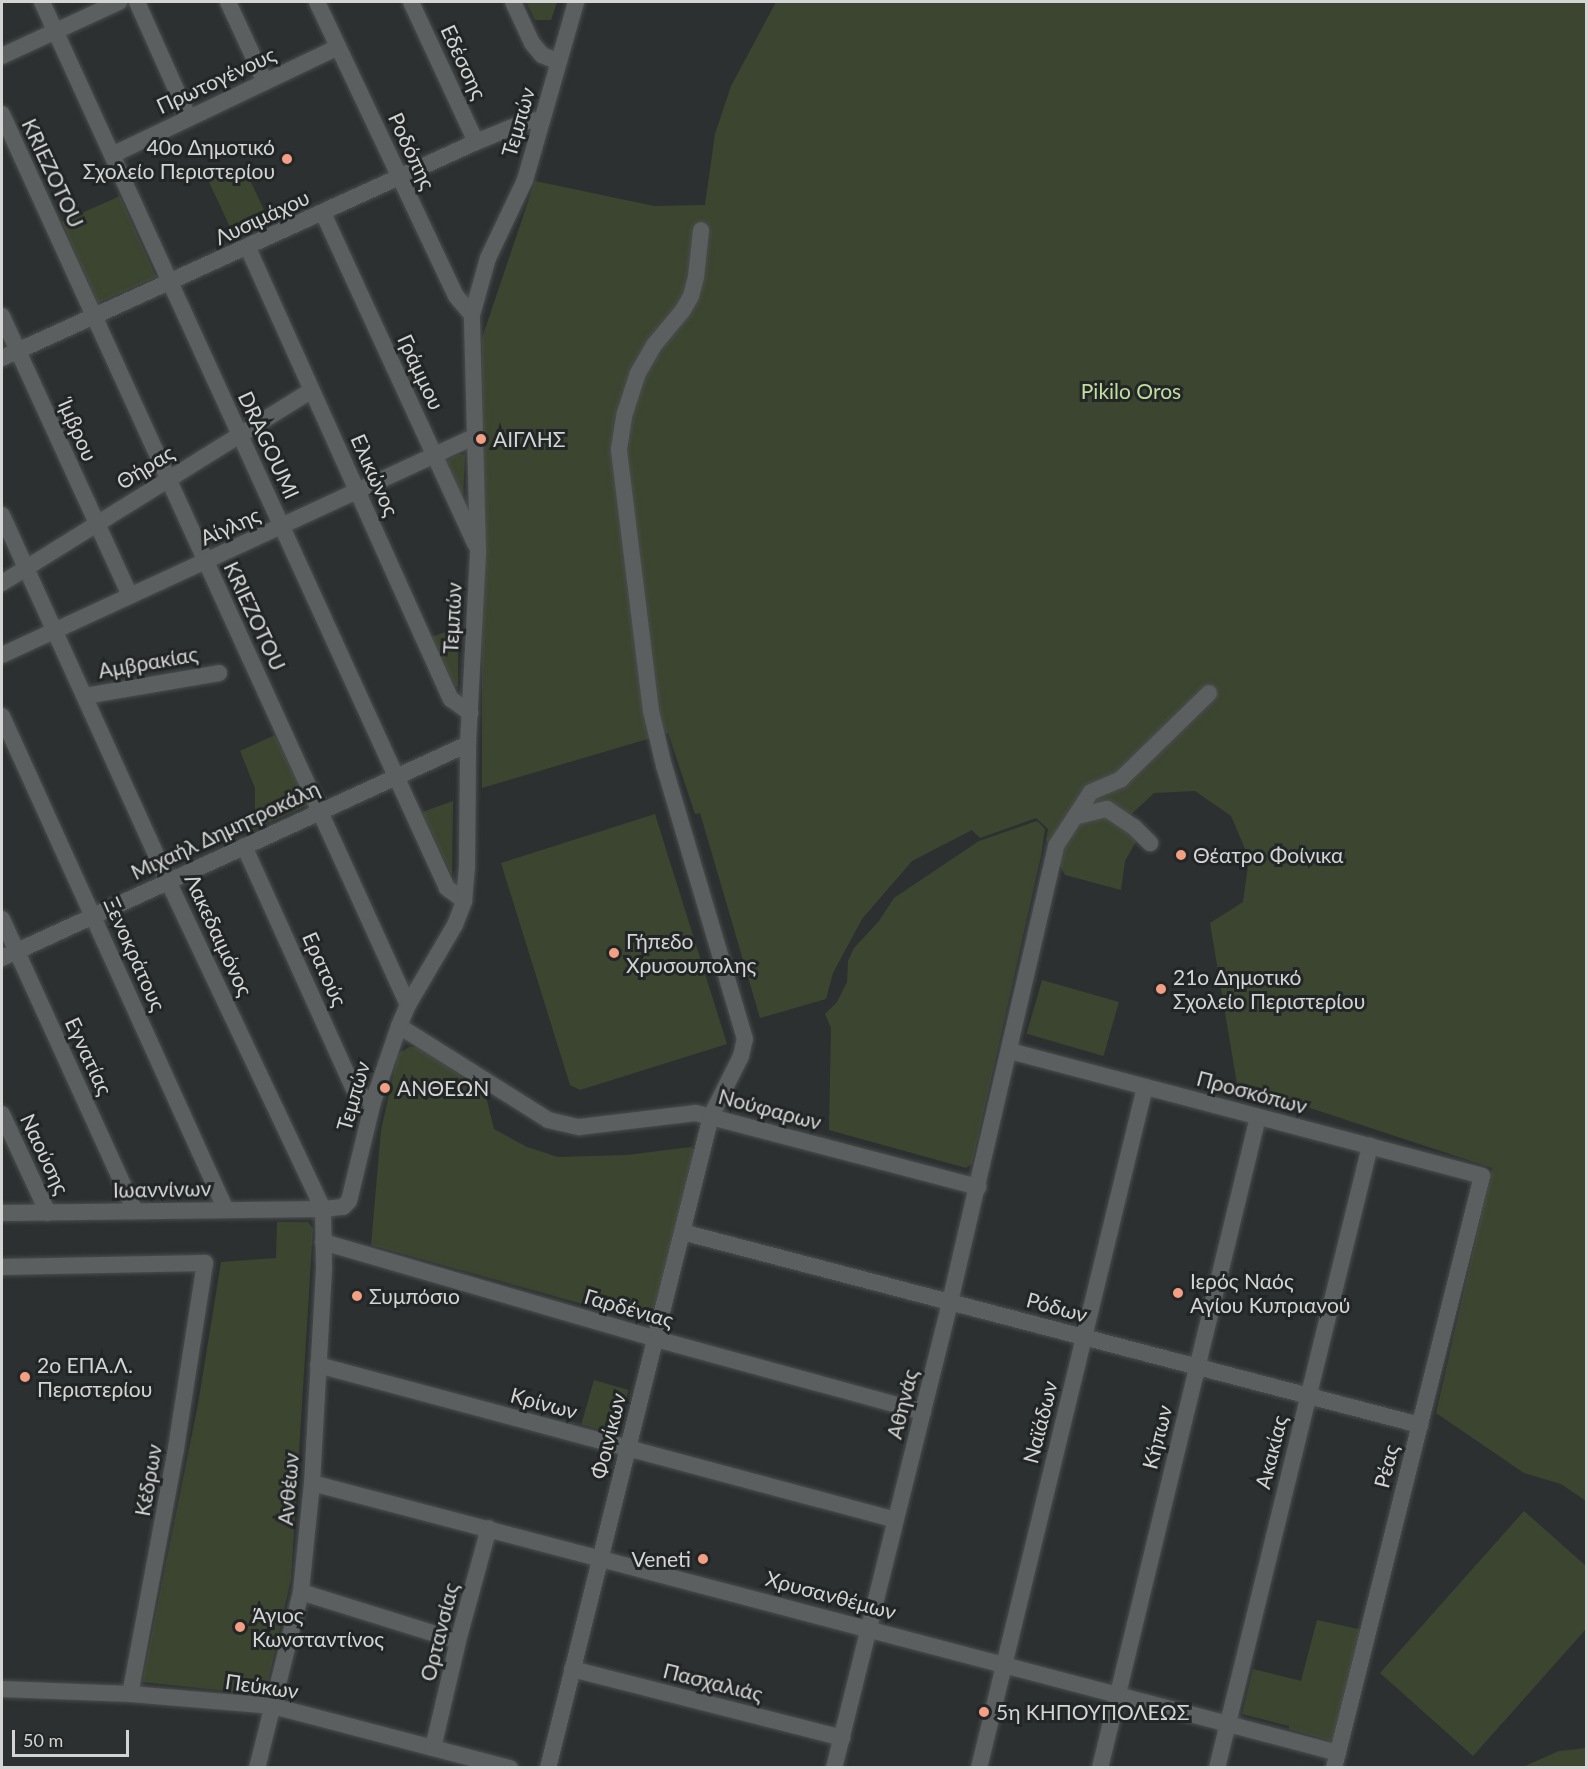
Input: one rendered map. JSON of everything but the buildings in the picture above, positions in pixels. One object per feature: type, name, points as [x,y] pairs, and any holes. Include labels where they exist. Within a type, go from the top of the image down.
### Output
[{"type":"street","name":"DRAGOUMI","points":[[42,2],[114,154],[239,436],[447,888],[464,901]]},
{"type":"street","points":[[2,56],[119,2]]},
{"type":"street","points":[[137,2],[189,118]]},
{"type":"street","points":[[228,2],[265,82]]},
{"type":"street","name":"Ροδόπης","points":[[317,2],[456,296],[472,315]]},
{"type":"street","name":"Εδέσσης","points":[[411,2],[476,142]]},
{"type":"street","points":[[513,2],[532,43],[542,55],[559,62]]},
{"type":"street","name":"Τεμπών","points":[[323,1209],[343,1207],[349,1201],[373,1102],[399,1026],[408,1005],[455,926],[464,901],[467,868],[468,744],[478,550],[472,315],[488,258],[525,180],[576,2]]},
{"type":"street","name":"Πρωτογένους","points":[[114,154],[338,47]]},
{"type":"street","name":"KRIEZOTOU","points":[[2,114],[408,1005]]},
{"type":"street","name":"Λυσιμάχου","points":[[2,358],[248,248],[476,142],[527,121],[542,120]]},
{"type":"street","name":"Γράμμου","points":[[323,213],[478,550]]},
{"type":"street","name":"Φοινίκων","points":[[548,1767],[711,1116],[741,1056],[745,1039],[664,766],[651,711],[619,449],[625,413],[638,373],[655,344],[683,310],[691,296],[696,277],[701,230]]},
{"type":"street","name":"Ελικώνος","points":[[248,248],[451,699],[470,713]]},
{"type":"street","name":"Ίμβρου","points":[[2,316],[129,594]]},
{"type":"street","name":"Θήρας","points":[[2,583],[312,390]]},
{"type":"street","name":"Αίγλης","points":[[2,655],[129,594],[282,527],[476,436]]},
{"type":"street","name":"Λακεδαιμόνος","points":[[2,515],[168,881],[323,1209]]},
{"type":"street","name":"Αμβρακίας","points":[[85,696],[219,673]]},
{"type":"street","points":[[1107,809],[1121,779],[1209,693]]},
{"type":"street","name":"Ξενοκράτους","points":[[3,724],[226,1210]]},
{"type":"street","name":"Μιχαήλ Δημητροκάλη","points":[[9,954],[468,744]]},
{"type":"street","name":"Αθηνάς","points":[[834,1767],[951,1302],[1056,846],[1066,828],[1078,816],[1091,792],[1121,779]]},
{"type":"street","points":[[1078,816],[1107,809],[1134,827],[1150,843]]},
{"type":"street","name":"Ερατούς","points":[[244,846],[353,1087],[357,1093],[373,1102]]},
{"type":"street","name":"Εγνατίας","points":[[2,919],[9,954],[135,1211]]},
{"type":"street","name":"Νούφαρων","points":[[399,1026],[548,1120],[579,1127],[682,1113],[711,1116],[978,1187]]},
{"type":"street","name":"Προσκόπων","points":[[1010,1051],[1482,1176]]},
{"type":"street","name":"Ναϊάδων","points":[[979,1767],[1145,1087]]},
{"type":"street","name":"Ναούσης","points":[[2,1114],[48,1213]]},
{"type":"street","name":"Κήπων","points":[[1100,1767],[1258,1117]]},
{"type":"street","name":"Ακακίας","points":[[1217,1767],[1370,1146]]},
{"type":"street","name":"Ρέας","points":[[1336,1760],[1482,1176]]},
{"type":"street","name":"Ιωαννίνων","points":[[2,1213],[323,1209]]},
{"type":"street","name":"Ανθέων","points":[[256,1767],[301,1592],[312,1483],[323,1209]]},
{"type":"street","name":"Ρόδων","points":[[682,1232],[1420,1425]]},
{"type":"street","name":"Γαρδένιας","points":[[323,1242],[656,1339],[923,1412]]},
{"type":"street","name":"Κέδρων","points":[[2,1267],[205,1263],[176,1449],[130,1694]]},
{"type":"street","name":"Κρίνων","points":[[318,1365],[896,1520]]},
{"type":"street","name":"Χρυσανθέμων","points":[[312,1483],[1229,1723],[1336,1760]]},
{"type":"street","name":"Ορτανσίας","points":[[433,1748],[458,1641],[489,1528]]},
{"type":"street","points":[[301,1592],[458,1641]]},
{"type":"street","name":"Πασχαλιάς","points":[[572,1669],[842,1738]]},
{"type":"street","name":"Πεύκων","points":[[2,1689],[130,1694],[273,1706],[510,1767]]},
{"type":"green space","points":[[526,2],[557,2],[551,20],[535,20]]},
{"type":"green space","name":"Pikilo Oros","points":[[776,2],[1586,2],[1586,1501],[1561,1484],[1524,1473],[1436,1413],[1492,1168],[1237,1084],[1210,923],[1243,902],[1249,858],[1231,816],[1195,791],[1154,793],[1120,825],[1137,840],[1125,861],[1121,890],[1065,875],[1046,840],[1048,829],[1036,818],[980,838],[972,830],[912,861],[862,919],[833,973],[826,999],[760,1018],[700,813],[695,814],[668,733],[482,788],[482,338],[535,181],[654,206],[705,205],[715,134],[731,86]]},
{"type":"green space","points":[[243,165],[270,222],[235,238],[209,181]]},
{"type":"green space","points":[[120,196],[156,277],[98,303],[62,222]]},
{"type":"green space","points":[[459,454],[465,455],[463,499],[445,461]]},
{"type":"green space","points":[[458,628],[458,686],[455,687],[431,637]]},
{"type":"green space","points":[[275,735],[308,805],[248,832],[255,816],[255,788],[240,751]]},
{"type":"green space","points":[[453,801],[452,876],[422,812]]},
{"type":"green space","name":"Γήπεδο Χρυσουπολης","points":[[655,814],[727,1044],[580,1090],[570,1085],[501,863]]},
{"type":"green space","points":[[1037,821],[1045,829],[1041,856],[972,1164],[966,1168],[829,1130],[831,1028],[825,1014],[837,1002],[847,982],[848,961],[854,948],[879,921],[894,898],[979,841]]},
{"type":"green space","points":[[1042,980],[1119,1002],[1103,1056],[1027,1034]]},
{"type":"green space","points":[[409,1047],[418,1047],[475,1085],[486,1096],[494,1129],[527,1147],[558,1157],[627,1155],[691,1147],[694,1149],[672,1249],[651,1323],[371,1245],[381,1130],[398,1054]]},
{"type":"green space","points":[[277,1222],[308,1222],[313,1229],[291,1579],[265,1695],[142,1682],[198,1404],[221,1262],[276,1258]]},
{"type":"green space","points":[[594,1380],[629,1390],[616,1434],[581,1424]]},
{"type":"green space","points":[[1524,1511],[1586,1566],[1586,1629],[1473,1756],[1380,1673]]},
{"type":"green space","points":[[1317,1620],[1363,1630],[1336,1739],[1331,1741],[1289,1729],[1289,1726],[1242,1714],[1253,1669],[1301,1681]]},
{"type":"green space","points":[[1586,1748],[1586,1767],[1523,1767],[1559,1751]]},
{"type":"place","name":"40ο Δημοτικό Σχολείο Περιστερίου","points":[[287,159]]},
{"type":"place","name":"ΑΙΓΛΗΣ","points":[[481,439]]},
{"type":"place","name":"Θέατρο Φοίνικα","points":[[1181,855]]},
{"type":"place","name":"Γήπεδο Χρυσουπολης","points":[[614,953]]},
{"type":"place","name":"21ο Δημοτικό Σχολείο Περιστερίου","points":[[1161,989]]},
{"type":"place","name":"ΑΝΘΕΩΝ","points":[[385,1088]]},
{"type":"place","name":"Ιερός Ναός Αγίου Κυπριανού","points":[[1178,1293]]},
{"type":"place","name":"Συμπόσιο","points":[[357,1296]]},
{"type":"place","name":"2ο ΕΠΑ.Λ. Περιστερίου","points":[[25,1377]]},
{"type":"place","name":"Veneti","points":[[703,1559]]},
{"type":"place","name":"Άγιος Κωνσταντίνος","points":[[240,1627]]},
{"type":"place","name":"5η ΚΗΠΟΥΠΟΛΕΩΣ","points":[[984,1712]]}]
